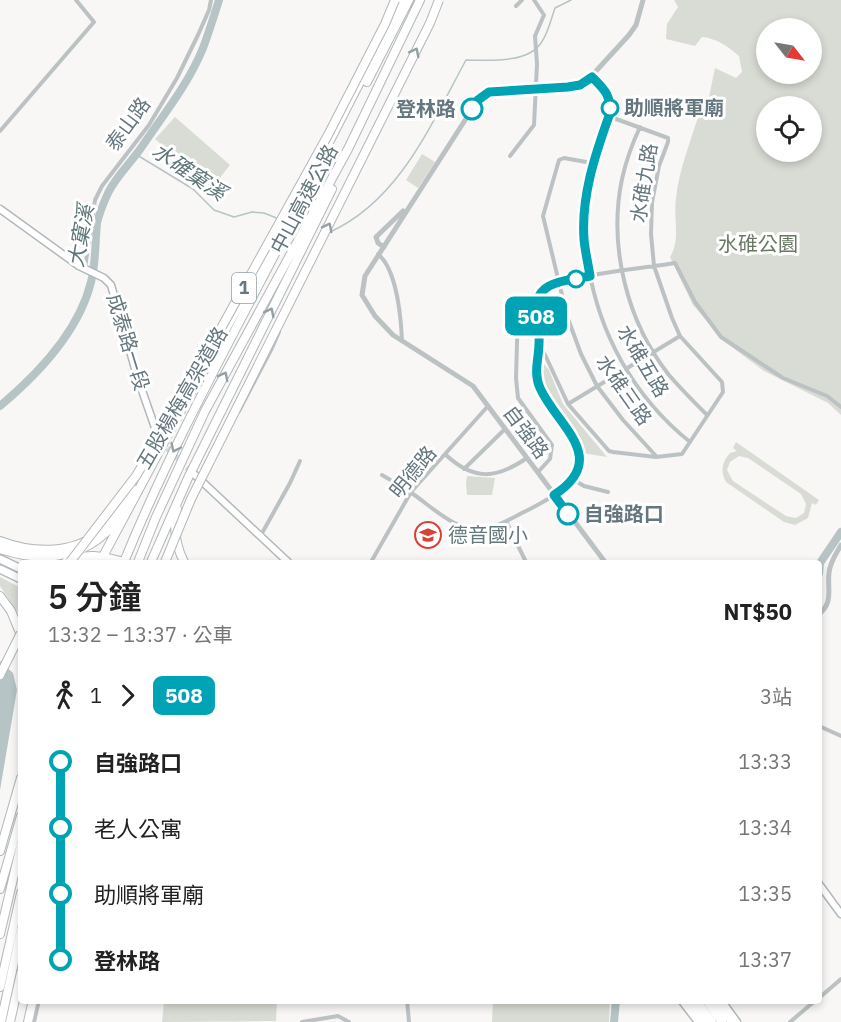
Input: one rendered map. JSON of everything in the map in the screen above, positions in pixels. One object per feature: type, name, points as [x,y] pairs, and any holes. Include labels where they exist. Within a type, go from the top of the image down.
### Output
[{"type":"highway","name":"五股楊梅高架道路","points":[[70,560],[136,476],[183,397],[328,135],[385,24],[394,0]]},
{"type":"highway","name":"中山高速公路","points":[[139,560],[156,517],[206,411],[311,225],[420,0]]},
{"type":"highway","points":[[166,560],[191,499],[425,34],[439,0]]},
{"type":"highway","name":"中山高速公路","points":[[125,560],[146,509],[196,404],[286,226],[385,50],[406,1]]},
{"type":"highway","points":[[101,560],[286,226]]},
{"type":"highway","points":[[152,560],[306,234]]},
{"type":"highway","points":[[0,541],[37,550],[50,550],[83,542],[96,535],[119,512],[154,462]]},
{"type":"highway","points":[[0,549],[37,557],[72,553],[86,548],[112,529],[154,462]]},
{"type":"highway","points":[[183,560],[178,551],[176,512],[191,476]]},
{"type":"highway","points":[[72,560],[77,557],[95,555],[116,560]]},
{"type":"highway","points":[[0,596],[11,611],[18,627]]},
{"type":"highway","points":[[0,675],[18,640]]},
{"type":"highway","points":[[0,850],[18,789]]},
{"type":"highway","points":[[0,889],[18,825]]},
{"type":"highway","points":[[0,934],[18,855]]},
{"type":"highway","points":[[0,987],[18,906]]},
{"type":"highway","points":[[1,1022],[18,944]]},
{"type":"highway","points":[[12,1022],[18,989]]},
{"type":"highway","points":[[12,1022],[18,1001]]},
{"type":"highway","points":[[28,1022],[32,1004]]},
{"type":"highway","points":[[691,1004],[704,1022]]},
{"type":"highway","points":[[700,1004],[713,1022]]},
{"type":"highway","points":[[708,1004],[721,1022]]},
{"type":"highway","points":[[718,1004],[732,1022]]},
{"type":"main road","points":[[0,209],[85,270]]},
{"type":"main road","name":"成泰路一段","points":[[85,270],[104,278],[111,285],[115,294],[138,379],[160,442]]},
{"type":"main road","points":[[191,476],[203,481],[286,560]]},
{"type":"main road","points":[[0,559],[18,568]]},
{"type":"main road","points":[[0,569],[18,578]]},
{"type":"main road","points":[[822,888],[841,914]]},
{"type":"main road","points":[[684,1004],[698,1022]]},
{"type":"main road","points":[[724,1004],[737,1022]]},
{"type":"street","points":[[0,131],[94,22],[76,0]]},
{"type":"street","name":"泰山路","points":[[85,270],[95,200],[102,186],[149,125],[177,78],[209,10],[211,0]]},
{"type":"street","points":[[516,6],[522,0]]},
{"type":"street","points":[[510,156],[534,124],[535,36],[544,15],[534,0]]},
{"type":"street","points":[[416,197],[395,221],[376,237],[378,243],[384,247],[482,96],[489,92],[580,85],[592,77],[632,30],[643,0]]},
{"type":"street","points":[[592,77],[608,92],[609,116]]},
{"type":"street","name":"水碓九路","points":[[609,116],[668,138],[659,166],[652,202],[651,234],[654,266],[680,336],[723,386],[723,392],[707,415]]},
{"type":"street","name":"水碓五路","points":[[609,116],[592,164],[584,237],[597,306],[614,349],[626,369],[652,407],[690,442]]},
{"type":"street","points":[[539,343],[568,404],[609,450],[657,457],[682,454],[707,415],[668,373],[654,351],[639,323],[622,272],[618,228],[619,203],[627,160],[640,127]]},
{"type":"street","name":"水碓三路","points":[[592,164],[564,158],[559,160],[543,216],[558,283],[581,354],[597,386],[623,420],[657,457]]},
{"type":"street","points":[[203,481],[272,348],[321,244]]},
{"type":"street","name":"自強路","points":[[384,247],[365,276],[362,296],[375,316],[402,342],[473,386],[603,560]]},
{"type":"street","points":[[378,254],[384,259],[393,279],[401,314],[402,342]]},
{"type":"street","points":[[382,476],[411,492],[451,521],[470,529],[488,528],[506,521],[554,495],[573,480],[578,465],[577,445],[573,436],[547,402],[536,376],[539,343],[536,309],[538,297],[544,287],[552,283],[654,266],[675,263],[695,302],[722,337],[783,378],[827,396],[841,406]]},
{"type":"street","points":[[518,309],[516,378],[518,398],[552,445],[549,459],[537,472]]},
{"type":"street","points":[[568,404],[680,336]]},
{"type":"street","name":"明德路","points":[[372,560],[411,492],[488,406]]},
{"type":"street","points":[[464,469],[505,429]]},
{"type":"street","points":[[446,455],[464,469],[481,475],[508,470],[527,458]]},
{"type":"street","points":[[261,535],[300,461]]},
{"type":"street","points":[[573,480],[584,486],[608,492]]},
{"type":"street","points":[[506,521],[524,560]]},
{"type":"street","points":[[822,611],[829,599],[831,562],[841,545]]},
{"type":"street","points":[[822,727],[841,736]]},
{"type":"street","points":[[822,995],[841,979]]},
{"type":"street","points":[[34,1022],[38,1004]]},
{"type":"street","points":[[407,1004],[409,1022]]},
{"type":"street","points":[[790,1022],[811,1004]]},
{"type":"street","points":[[302,1022],[338,1016],[349,1022]]},
{"type":"green space","name":"水碓公園","points":[[674,0],[841,0],[841,415],[828,403],[764,371],[725,342],[693,305],[670,257],[675,243],[677,188],[698,117],[688,111],[699,99],[709,97],[715,68],[736,78],[742,72],[739,56],[727,46],[702,37],[695,46],[666,39],[667,24],[678,7]]},
{"type":"green space","points":[[175,117],[230,165],[212,188],[155,139]]},
{"type":"green space","points":[[422,154],[435,162],[418,188],[406,180]]},
{"type":"green space","points":[[543,363],[549,370],[563,404],[607,457],[582,453],[578,437],[551,403],[542,386],[536,365]]},
{"type":"green space","points":[[736,442],[819,500],[816,505],[812,503],[808,518],[795,525],[784,522],[726,482],[723,467],[730,453],[737,451],[733,448]],"holes":[[[739,456],[748,458],[801,494],[806,504],[804,513],[796,518],[786,516],[733,481],[727,470],[730,462]]]},
{"type":"green space","points":[[467,476],[495,478],[492,495],[467,495]]},
{"type":"green space","points":[[0,577],[18,586],[18,613],[0,586]]},
{"type":"green space","points":[[164,1004],[277,1004],[276,1021],[162,1022]]},
{"type":"green space","points":[[493,1004],[610,1004],[609,1022],[492,1022]]},
{"type":"shaded area","points":[[0,661],[13,673],[17,690],[0,790]]},
{"type":"waterway","name":"大窠溪","points":[[0,406],[42,366],[67,335],[77,318],[91,282],[97,223],[108,193],[191,74],[203,48],[219,0]]},
{"type":"waterway","name":"水確窠溪","points":[[330,232],[355,218],[376,201],[395,180],[426,134],[466,60],[517,58],[535,50],[547,31],[555,8],[571,0]]},
{"type":"waterway","name":"水確窠溪","points":[[137,155],[193,189],[214,210],[234,217],[252,212],[264,213],[279,219]]},
{"type":"waterway","points":[[822,560],[841,532]]},
{"type":"waterway","points":[[614,1022],[616,1004]]},
{"type":"tunnel","points":[[161,442],[194,474]]},
{"type":"bus line","name":"508","points":[[472,109],[482,96],[489,92],[568,87],[580,85],[592,77],[608,92],[609,116],[592,164],[588,191],[584,237],[590,276],[552,283],[544,287],[538,297],[536,309],[539,343],[536,376],[539,387],[577,445],[576,474],[568,485],[554,495],[568,514]]},
{"type":"place","name":"助順將軍廟","points":[[610,108]]},
{"type":"place","name":"登林路","points":[[472,109]]},
{"type":"place","name":"自強路口","points":[[568,514]]},
{"type":"place","name":"德音國小","points":[[428,535]]}]
